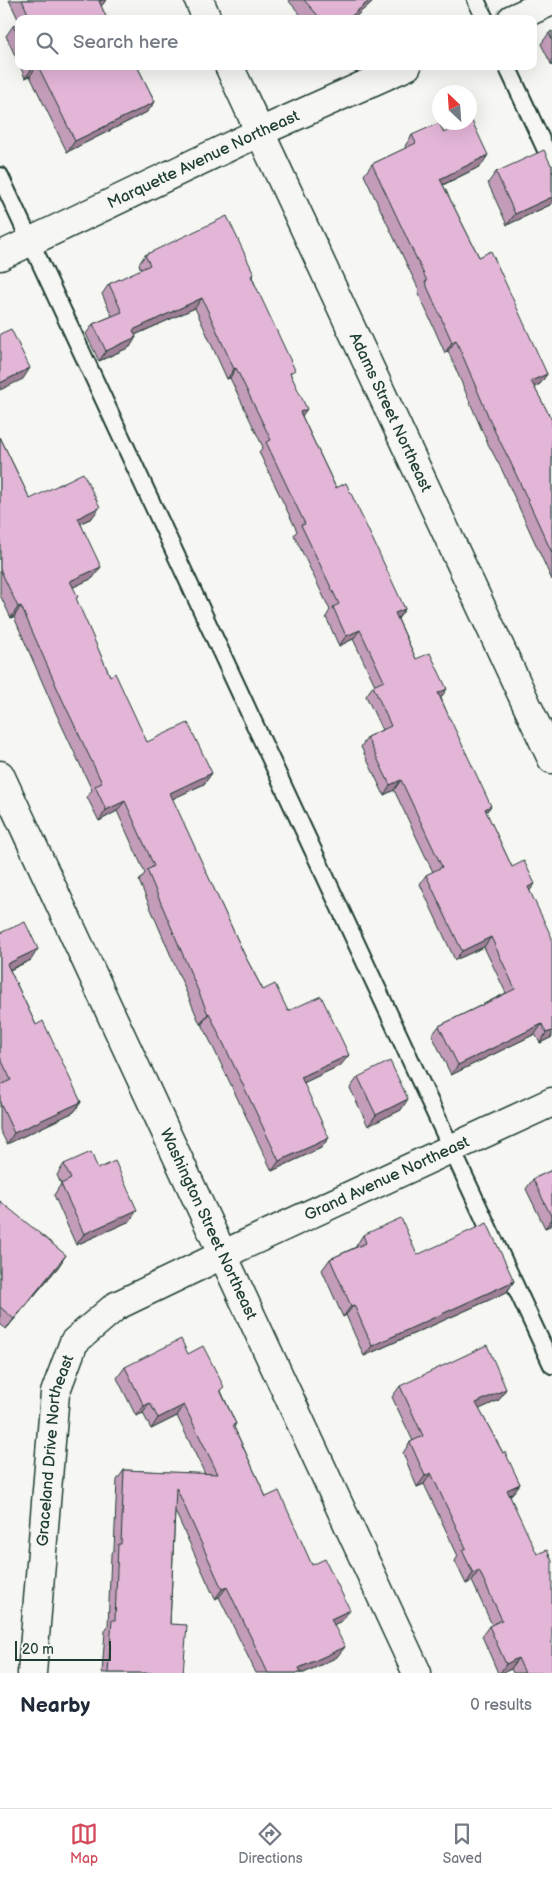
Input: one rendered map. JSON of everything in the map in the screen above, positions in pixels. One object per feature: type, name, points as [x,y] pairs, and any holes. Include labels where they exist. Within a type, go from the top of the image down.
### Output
[{"type":"street","points":[[199,0],[205,15]]},
{"type":"street","points":[[521,15],[552,1]]},
{"type":"street","name":"Adams Street Northeast","points":[[232,70],[552,759]]},
{"type":"street","name":"Marquette Avenue Northeast","points":[[0,256],[260,132],[398,70]]},
{"type":"street","name":"Washington Street Northeast","points":[[0,775],[417,1673]]},
{"type":"street","name":"Grand Avenue Northeast","points":[[222,1255],[552,1102]]},
{"type":"street","name":"Graceland Drive Northeast","points":[[32,1673],[55,1394],[74,1342],[116,1306],[222,1255]]},
{"type":"lane","points":[[476,0],[483,15]]},
{"type":"lane","points":[[509,70],[552,163]]},
{"type":"lane","points":[[0,176],[552,1365]]},
{"type":"building","points":[[22,0],[102,0],[99,1],[105,15],[29,15]]},
{"type":"building","points":[[304,0],[370,0],[353,15],[317,15]]},
{"type":"building","points":[[40,70],[139,70],[155,102],[75,141]]},
{"type":"building","points":[[432,126],[432,130],[442,130],[444,133],[449,130],[476,130],[488,155],[440,179],[479,257],[491,251],[547,374],[531,381],[552,420],[552,553],[495,432],[456,340],[452,342],[425,282],[427,281],[372,164],[416,143],[412,135]]},
{"type":"building","points":[[544,150],[552,165],[552,197],[515,214],[496,172]]},
{"type":"building","points":[[227,216],[254,274],[251,276],[295,370],[290,373],[307,409],[300,412],[336,488],[346,483],[373,540],[405,609],[395,613],[416,659],[430,653],[447,689],[438,693],[491,806],[485,809],[512,867],[524,861],[535,884],[528,887],[552,938],[552,1031],[546,1033],[542,1024],[458,1065],[439,1026],[515,989],[491,937],[462,951],[426,875],[442,867],[401,780],[390,785],[367,737],[391,726],[373,686],[384,681],[360,630],[346,636],[333,607],[339,604],[301,525],[305,524],[266,442],[271,440],[236,368],[234,369],[202,298],[133,330],[136,337],[106,351],[93,324],[122,312],[109,284],[150,265],[145,255]]},
{"type":"building","points":[[11,329],[30,368],[0,383],[0,334]]},
{"type":"building","points":[[0,437],[30,499],[83,473],[100,507],[78,518],[101,567],[70,581],[110,676],[115,673],[147,742],[188,723],[212,773],[170,793],[245,956],[263,990],[275,984],[288,1011],[321,996],[349,1055],[301,1077],[329,1138],[279,1161],[208,1014],[147,870],[154,866],[125,801],[106,810],[95,786],[102,783],[21,606],[18,607],[0,569]]},
{"type":"building","points":[[25,922],[38,949],[7,964],[36,1025],[43,1021],[81,1102],[14,1133],[0,1103],[0,1085],[11,1080],[0,1057],[0,933]]},
{"type":"building","points":[[390,1061],[408,1099],[376,1115],[358,1077]]},
{"type":"building","points":[[91,1152],[98,1169],[115,1161],[137,1210],[84,1234],[61,1184],[71,1179],[64,1164]]},
{"type":"building","points":[[552,1170],[552,1218],[533,1179]]},
{"type":"building","points":[[0,1201],[66,1255],[14,1319],[0,1307]]},
{"type":"building","points":[[401,1218],[417,1255],[487,1223],[514,1281],[372,1346],[354,1305],[351,1306],[330,1259],[366,1243],[363,1235]]},
{"type":"building","points":[[181,1339],[188,1354],[203,1346],[224,1387],[220,1390],[236,1424],[233,1425],[266,1497],[279,1491],[312,1565],[325,1559],[350,1610],[331,1619],[345,1647],[299,1668],[301,1673],[268,1673],[227,1587],[222,1589],[176,1487],[170,1624],[187,1625],[183,1673],[108,1673],[112,1620],[115,1620],[118,1544],[121,1544],[124,1470],[218,1474],[184,1405],[158,1418],[150,1403],[144,1406],[125,1367]]},
{"type":"building","points":[[487,1345],[506,1389],[476,1403],[503,1453],[505,1452],[520,1484],[507,1490],[537,1554],[547,1550],[552,1561],[552,1673],[525,1673],[518,1658],[506,1664],[489,1626],[502,1620],[479,1570],[473,1573],[462,1550],[466,1548],[431,1473],[425,1476],[410,1442],[423,1436],[400,1386]]}]
